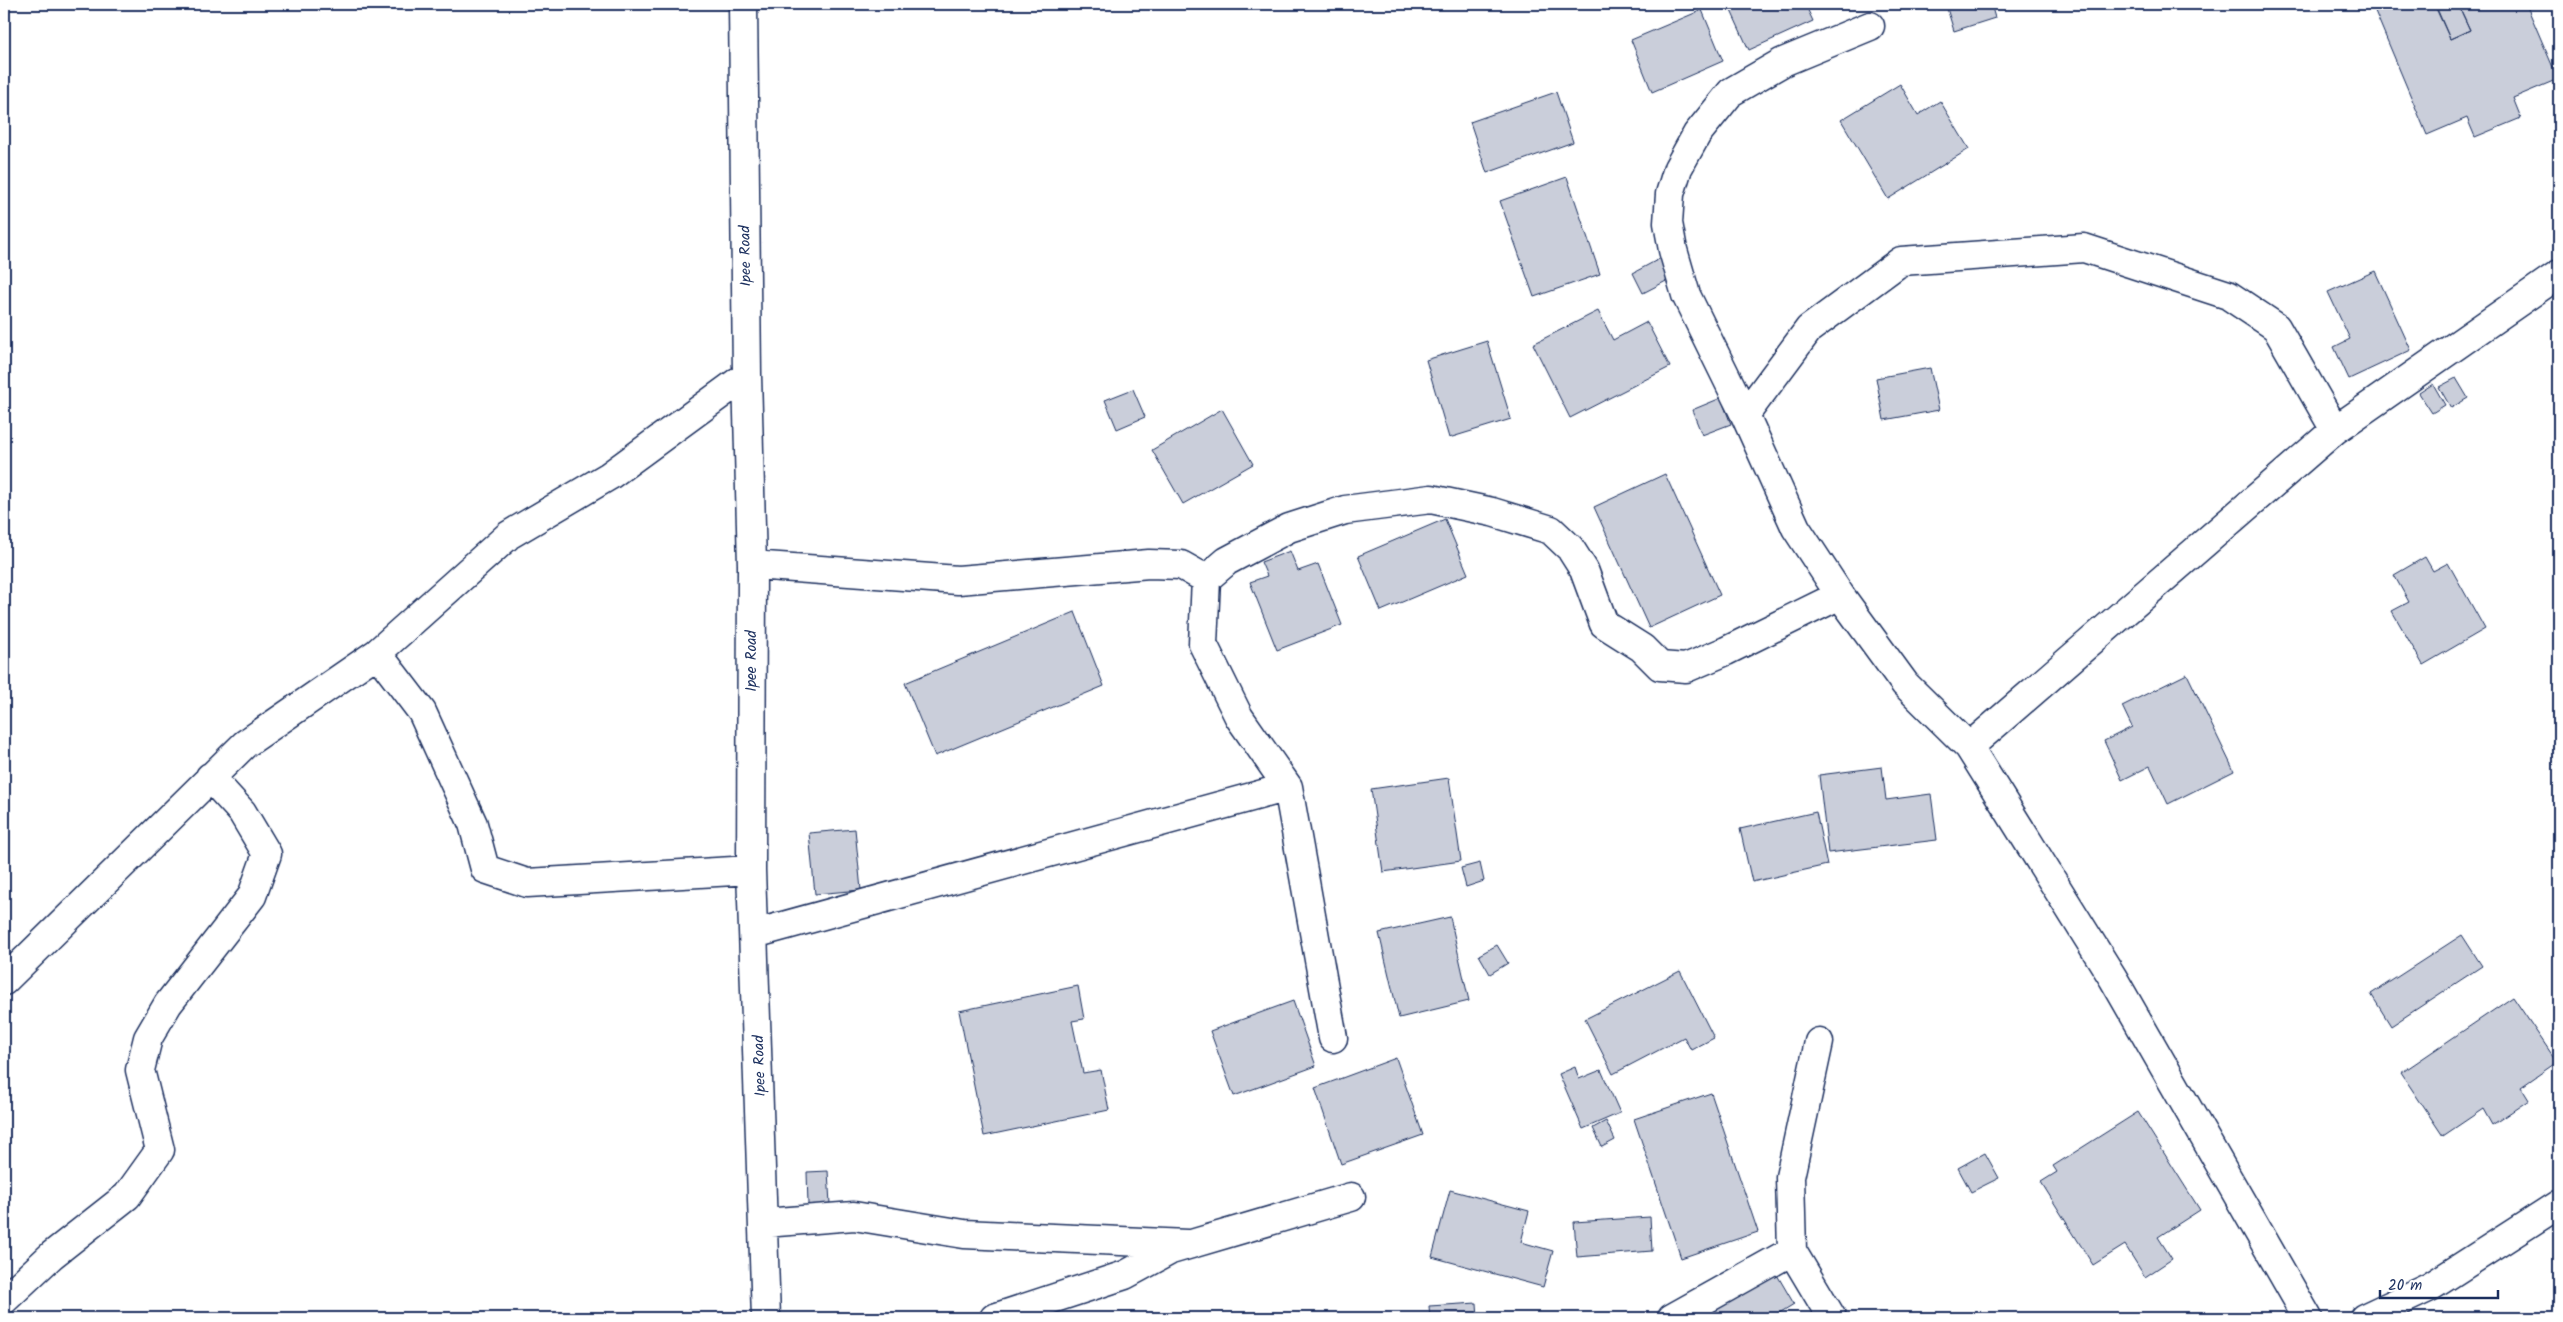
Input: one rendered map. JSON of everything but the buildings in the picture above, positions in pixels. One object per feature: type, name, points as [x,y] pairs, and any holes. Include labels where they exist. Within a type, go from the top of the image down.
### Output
[{"type":"street","name":"Ipee Road","points":[[743,4],[747,374],[752,565],[751,870],[766,1318]]},
{"type":"street","points":[[1870,26],[1783,62],[1732,92],[1697,134],[1678,168],[1670,194],[1668,223],[1673,250],[1686,295],[1745,415],[1796,528],[1840,595],[1905,684],[1969,747],[2113,978],[2308,1318]]},
{"type":"street","points":[[1745,415],[1809,329],[1901,261],[2084,248],[2228,295],[2276,328],[2335,430]]},
{"type":"street","points":[[1969,747],[2335,430],[2559,274]]},
{"type":"street","points":[[4,981],[245,744],[377,653],[509,535],[608,476],[747,374]]},
{"type":"street","points":[[1333,1038],[1288,788],[1239,717],[1203,644],[1206,579],[1227,561],[1289,528],[1345,510],[1431,499],[1492,512],[1551,530],[1570,548],[1584,570],[1604,624],[1642,648],[1660,666],[1686,668],[1726,651],[1840,595]]},
{"type":"street","points":[[752,565],[958,580],[1149,564],[1182,565],[1206,579]]},
{"type":"street","points":[[377,653],[422,712],[473,824],[485,869],[527,883],[751,870]]},
{"type":"street","points":[[4,1300],[52,1256],[127,1196],[160,1150],[140,1070],[148,1038],[168,1004],[252,896],[267,854],[242,812],[210,777]]},
{"type":"street","points":[[754,934],[1288,788]]},
{"type":"street","points":[[1818,1042],[1790,1177],[1792,1251],[1832,1318]]},
{"type":"street","points":[[994,1318],[1125,1275],[1171,1250],[1187,1244],[1351,1197]]},
{"type":"street","points":[[2364,1318],[2430,1287],[2559,1204]]},
{"type":"street","points":[[764,1223],[854,1216],[964,1234],[1187,1244]]},
{"type":"street","points":[[1672,1318],[1792,1251]]}]
